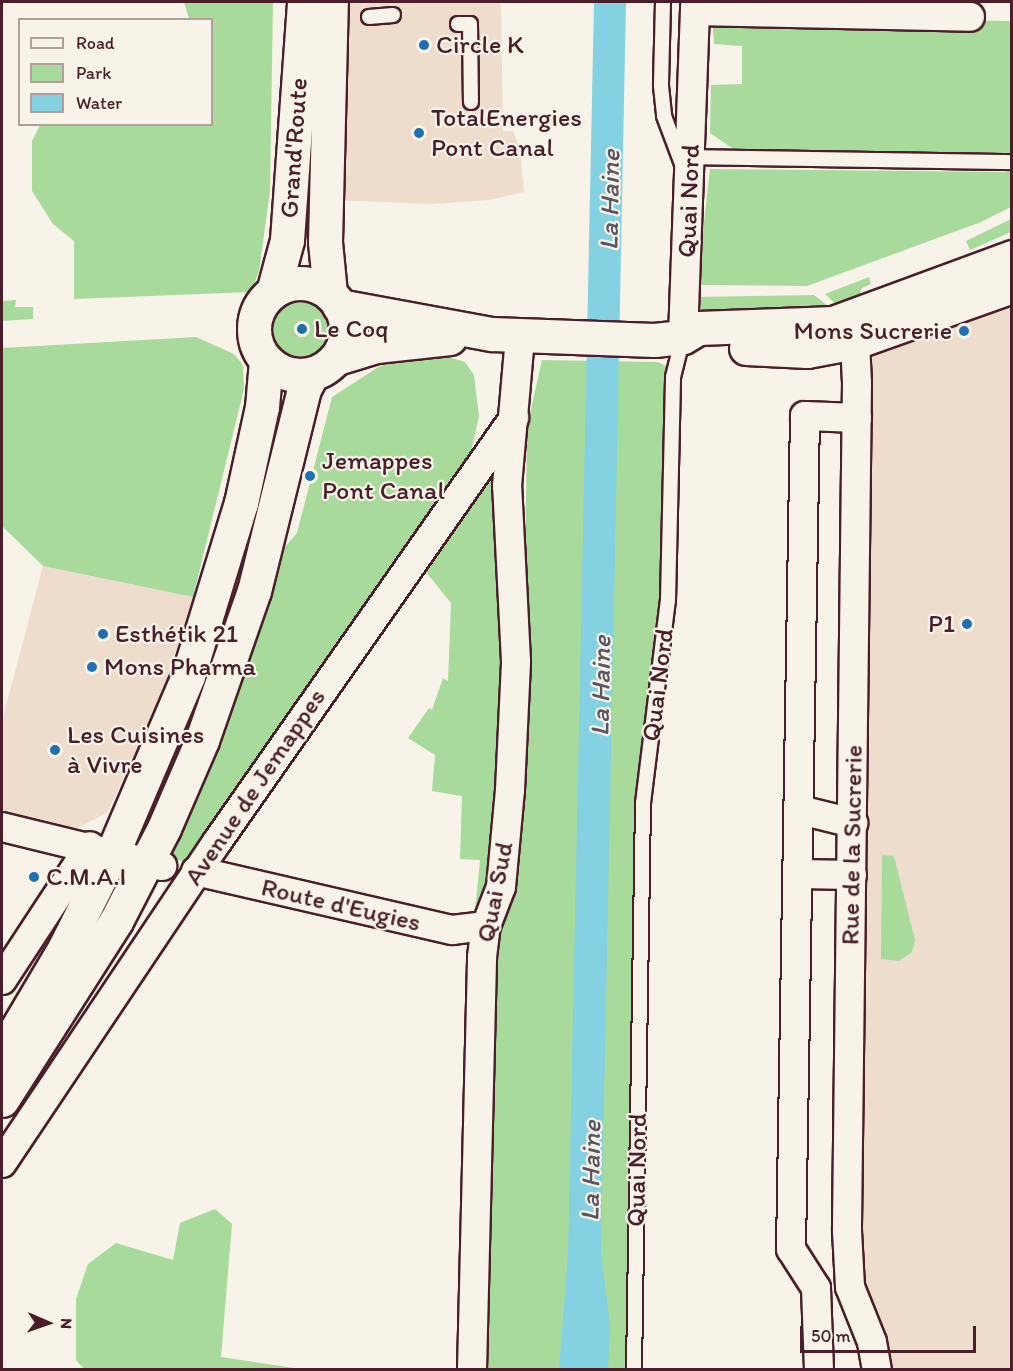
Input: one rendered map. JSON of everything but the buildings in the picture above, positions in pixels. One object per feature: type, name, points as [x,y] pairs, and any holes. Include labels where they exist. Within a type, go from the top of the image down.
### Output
[{"type":"main road","name":"Grand'Route","points":[[273,292],[287,240],[325,6]]},
{"type":"main road","name":"Grand'Route","points":[[325,6],[325,242],[334,299]]},
{"type":"main road","points":[[266,360],[289,374],[324,366],[376,346],[521,336],[683,337],[699,345],[807,351],[1011,257]]},
{"type":"main road","points":[[2,1054],[64,949],[101,849],[188,676],[214,599],[258,428],[266,360],[254,330],[259,309],[273,292],[303,283],[334,299],[521,336]]},
{"type":"main road","points":[[851,330],[1011,286]]},
{"type":"main road","points":[[324,366],[346,332],[334,299]]},
{"type":"main road","name":"Avenue de Jemappes","points":[[2,1100],[155,864],[235,652],[273,524],[304,389],[324,366]]},
{"type":"street","name":"Quai Nord","points":[[683,337],[695,6]]},
{"type":"street","points":[[695,6],[970,17]]},
{"type":"street","name":"Rue de la Sucrerie","points":[[851,330],[857,418],[847,1231],[850,1287],[872,1342],[877,1370]]},
{"type":"street","name":"Quai Sud","points":[[472,1370],[478,1083],[486,926],[501,887],[510,790],[516,661],[507,486],[521,336]]},
{"type":"street","name":"Avenue de Jemappes","points":[[2,1163],[196,872],[413,557],[515,416]]},
{"type":"street","points":[[819,1370],[816,1288],[791,1249],[805,416],[857,418]]},
{"type":"street","points":[[800,810],[853,823]]},
{"type":"street","points":[[2,827],[101,849],[155,864]]},
{"type":"street","points":[[2,980],[101,849]]},
{"type":"street","name":"Route d'Eugies","points":[[196,872],[452,930],[486,926]]},
{"type":"street","points":[[799,874],[852,875]]},
{"type":"lane","points":[[663,2],[661,86],[664,116],[690,170],[1011,162]]},
{"type":"lane","points":[[369,17],[393,15]]},
{"type":"lane","points":[[458,24],[470,24],[471,102]]},
{"type":"lane","name":"Quai Nord","points":[[634,1370],[643,803],[668,600],[674,377],[683,337]]},
{"type":"shaded area","points":[[315,2],[501,2],[503,131],[513,131],[520,149],[524,192],[489,200],[432,204],[309,199]]},
{"type":"shaded area","points":[[1011,286],[1011,1369],[877,1369],[847,1231],[855,342]]},
{"type":"shaded area","points":[[43,566],[193,597],[157,708],[107,813],[76,829],[2,817],[2,721]]},
{"type":"green space","points":[[184,2],[273,2],[270,191],[259,271],[251,292],[74,299],[74,241],[53,224],[32,191],[32,141],[40,126],[213,126],[213,18],[189,18]]},
{"type":"green space","points":[[712,16],[1011,21],[1011,153],[735,150],[710,133],[711,85],[742,84],[742,46],[714,44]]},
{"type":"green space","points":[[710,169],[1011,172],[1011,207],[981,222],[807,286],[697,285]]},
{"type":"green space","points":[[1011,219],[1011,232],[970,250],[966,241]]},
{"type":"green space","points":[[869,277],[871,284],[862,288],[858,301],[840,308],[825,294]]},
{"type":"green space","points":[[303,294],[322,300],[332,310],[338,329],[332,348],[322,358],[303,364],[284,358],[274,348],[268,329],[274,310],[284,300]]},
{"type":"green space","points":[[814,295],[833,310],[696,318],[697,297]]},
{"type":"green space","points":[[16,300],[15,307],[33,307],[33,319],[2,321],[2,301]]},
{"type":"green space","points":[[196,337],[234,354],[243,365],[244,389],[193,597],[43,566],[2,526],[2,348]]},
{"type":"green space","points":[[419,357],[449,357],[465,362],[474,375],[479,417],[471,451],[455,481],[414,532],[190,862],[165,858],[205,773],[245,667],[283,549],[297,533],[332,397],[380,366]]},
{"type":"green space","points":[[542,360],[658,362],[668,367],[662,602],[641,772],[627,1369],[485,1370],[495,961],[511,890],[524,652],[527,427]]},
{"type":"green space","points":[[502,452],[508,619],[501,850],[484,909],[475,912],[480,860],[460,859],[462,796],[432,791],[435,755],[408,738],[429,708],[432,710],[443,678],[448,681],[451,603],[421,566]]},
{"type":"green space","points":[[882,855],[894,856],[915,940],[912,952],[899,961],[881,959]]},
{"type":"green space","points":[[215,1209],[232,1224],[221,1357],[301,1369],[84,1369],[76,1360],[76,1299],[88,1264],[116,1243],[173,1260],[180,1223]]},
{"type":"water","name":"La Haine","points":[[594,2],[626,2],[601,1253],[610,1325],[608,1369],[559,1370],[568,1255]]},
{"type":"place","name":"Circle K","points":[[424,45]]},
{"type":"place","name":"TotalEnergies Pont Canal","points":[[419,133]]},
{"type":"place","name":"Le Coq","points":[[302,329]]},
{"type":"place","name":"Mons Sucrerie","points":[[964,331]]},
{"type":"place","name":"Jemappes Pont Canal","points":[[310,476]]},
{"type":"place","name":"P1","points":[[967,624]]},
{"type":"place","name":"Esthétik 21","points":[[103,634]]},
{"type":"place","name":"Mons Pharma","points":[[92,667]]},
{"type":"place","name":"Les Cuisines à Vivre","points":[[55,750]]},
{"type":"place","name":"C.M.A.I","points":[[34,877]]}]
